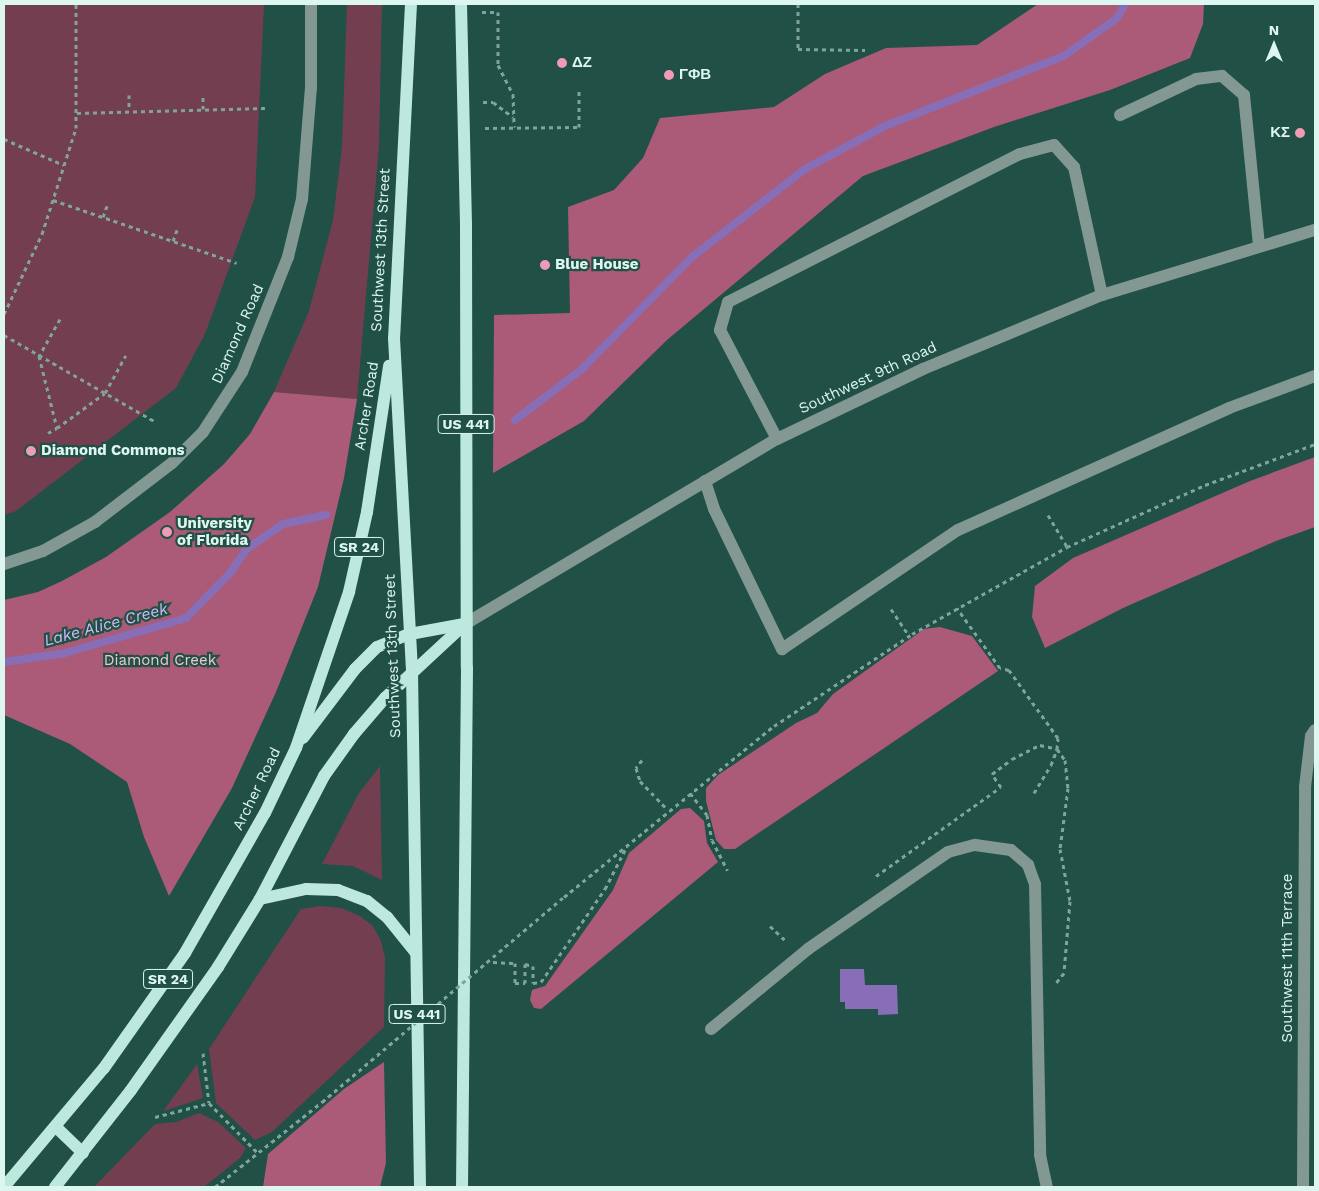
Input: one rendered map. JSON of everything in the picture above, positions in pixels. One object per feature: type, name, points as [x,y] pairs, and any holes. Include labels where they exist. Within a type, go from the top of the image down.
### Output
[{"type":"main road","name":"Southwest 13th Street","points":[[411,4],[394,338],[412,672],[420,1187]]},
{"type":"main road","name":"US 441","points":[[461,4],[466,224],[462,1187]]},
{"type":"main road","name":"Archer Road","points":[[4,1187],[57,1128],[104,1068],[185,953],[260,821],[296,748],[349,592],[367,512],[394,338]]},
{"type":"main road","points":[[296,748],[354,669],[377,647],[410,634],[465,624]]},
{"type":"main road","name":"SR 24","points":[[55,1187],[176,1029],[260,899],[324,776],[354,734],[412,672],[465,624]]},
{"type":"main road","points":[[260,899],[306,889],[338,890],[367,901],[387,917],[416,953]]},
{"type":"main road","points":[[57,1128],[82,1153]]},
{"type":"street","name":"Diamond Road","points":[[4,564],[43,551],[73,536],[158,474],[203,432],[242,372],[288,257],[302,199],[311,88],[311,4]]},
{"type":"street","points":[[1120,115],[1196,79],[1222,76],[1244,95],[1259,244]]},
{"type":"street","points":[[777,439],[720,330],[728,302],[1020,154],[1054,146],[1074,167],[1094,271],[1102,295]]},
{"type":"street","name":"Southwest 9th Road","points":[[465,624],[777,439],[990,339],[1102,295],[1259,244],[1315,230]]},
{"type":"street","points":[[705,481],[714,509],[782,649],[958,530],[1228,408],[1315,376]]},
{"type":"street","name":"Southwest 11th Terrace","points":[[1303,1187],[1305,788],[1311,736],[1315,730]]},
{"type":"street","points":[[712,1029],[808,949],[948,852],[975,845],[1011,850],[1028,864],[1035,884],[1040,1155],[1047,1187]]},
{"type":"path","points":[[4,314],[33,256],[76,128],[76,4]]},
{"type":"path","points":[[798,4],[798,49],[865,50]]},
{"type":"path","points":[[482,12],[498,12],[498,65],[513,94],[514,127]]},
{"type":"path","points":[[485,128],[579,127],[579,91]]},
{"type":"path","points":[[129,95],[129,110]]},
{"type":"path","points":[[202,109],[203,95]]},
{"type":"path","points":[[483,102],[493,102],[514,117]]},
{"type":"path","points":[[77,113],[129,110],[266,108]]},
{"type":"path","points":[[4,139],[64,165]]},
{"type":"path","points":[[53,200],[237,263]]},
{"type":"path","points":[[103,218],[107,206]]},
{"type":"path","points":[[173,242],[177,230]]},
{"type":"path","points":[[57,428],[40,356],[60,319]]},
{"type":"path","points":[[4,334],[154,421]]},
{"type":"path","points":[[48,433],[105,393],[126,355]]},
{"type":"path","points":[[215,1187],[322,1102],[668,810],[774,726],[909,636],[1067,547],[1205,485],[1315,444]]},
{"type":"path","points":[[1048,515],[1067,547]]},
{"type":"path","points":[[957,608],[1000,668],[1009,670],[1058,738],[1052,765],[1034,793]]},
{"type":"path","points":[[891,609],[909,636]]},
{"type":"path","points":[[870,880],[1002,788],[992,774],[1012,759],[1040,745],[1057,749],[1066,760],[1068,788],[1060,849],[1070,901],[1064,973],[1059,983],[1052,985]]},
{"type":"path","points":[[642,760],[636,768],[640,781],[668,810]]},
{"type":"path","points":[[690,792],[707,815],[712,840],[727,870]]},
{"type":"path","points":[[492,962],[515,963],[515,983],[524,983],[525,964],[533,966],[533,983],[542,982],[606,889],[628,843]]},
{"type":"path","points":[[770,926],[785,940],[786,947]]},
{"type":"path","points":[[785,940],[793,935]]},
{"type":"path","points":[[202,1053],[209,1103],[257,1152]]},
{"type":"path","points":[[155,1117],[209,1103]]},
{"type":"shaded area","points":[[4,4],[264,4],[255,197],[205,334],[176,388],[16,511],[4,515]]},
{"type":"shaded area","points":[[347,4],[382,4],[379,146],[357,399],[274,392],[309,311],[333,220],[342,146]]},
{"type":"shaded area","points":[[380,766],[382,880],[353,866],[322,864],[359,793]]},
{"type":"shaded area","points":[[321,906],[341,908],[360,916],[373,926],[381,941],[385,958],[384,1027],[272,1132],[255,1140],[216,1103],[209,1049],[301,909]]},
{"type":"shaded area","points":[[840,969],[864,969],[865,985],[897,985],[898,1014],[878,1015],[878,1009],[845,1009],[845,1002],[840,1002]]},
{"type":"shaded area","points":[[197,1064],[203,1098],[164,1111],[167,1106]]},
{"type":"shaded area","points":[[199,1113],[218,1122],[246,1148],[240,1158],[204,1187],[94,1187],[155,1124],[176,1122]]},
{"type":"green space","points":[[1038,4],[1204,4],[1203,24],[1190,58],[1110,90],[994,127],[863,176],[667,340],[584,421],[493,473],[494,315],[570,313],[568,207],[614,190],[643,158],[660,118],[774,107],[825,74],[886,48],[977,45]]},
{"type":"green space","name":"Diamond Creek","points":[[274,392],[357,399],[344,478],[318,587],[276,692],[232,788],[169,896],[144,837],[127,782],[70,744],[4,715],[4,600],[38,592],[62,581],[106,557],[170,512],[224,464],[250,434]]},
{"type":"green space","points":[[1315,457],[1315,527],[1276,541],[1123,608],[1045,648],[1032,617],[1035,586],[1073,558],[1250,481]]},
{"type":"green space","points":[[940,627],[972,636],[998,671],[735,849],[724,849],[716,840],[706,801],[706,788],[718,775],[796,723],[817,713],[833,694],[924,629]]},
{"type":"green space","points":[[690,808],[704,821],[707,843],[718,862],[541,1009],[534,1008],[530,1000],[532,990],[545,986],[613,890],[629,853],[681,809]]},
{"type":"green space","points":[[384,1062],[386,1163],[380,1187],[263,1187],[268,1154],[344,1089]]},
{"type":"waterway","points":[[515,420],[582,369],[692,257],[805,169],[885,126],[1064,56],[1117,18],[1125,4]]},
{"type":"waterway","name":"Lake Alice Creek","points":[[4,662],[65,653],[186,618],[230,573],[247,549],[283,524],[326,515]]},
{"type":"place","name":"ΔΖ","points":[[562,63]]},
{"type":"place","name":"ΓΦΒ","points":[[669,75]]},
{"type":"place","name":"ΚΣ","points":[[1300,133]]},
{"type":"place","name":"Blue House","points":[[545,265]]},
{"type":"place","name":"Diamond Commons","points":[[31,451]]},
{"type":"place","name":"University of Florida","points":[[167,532]]}]
